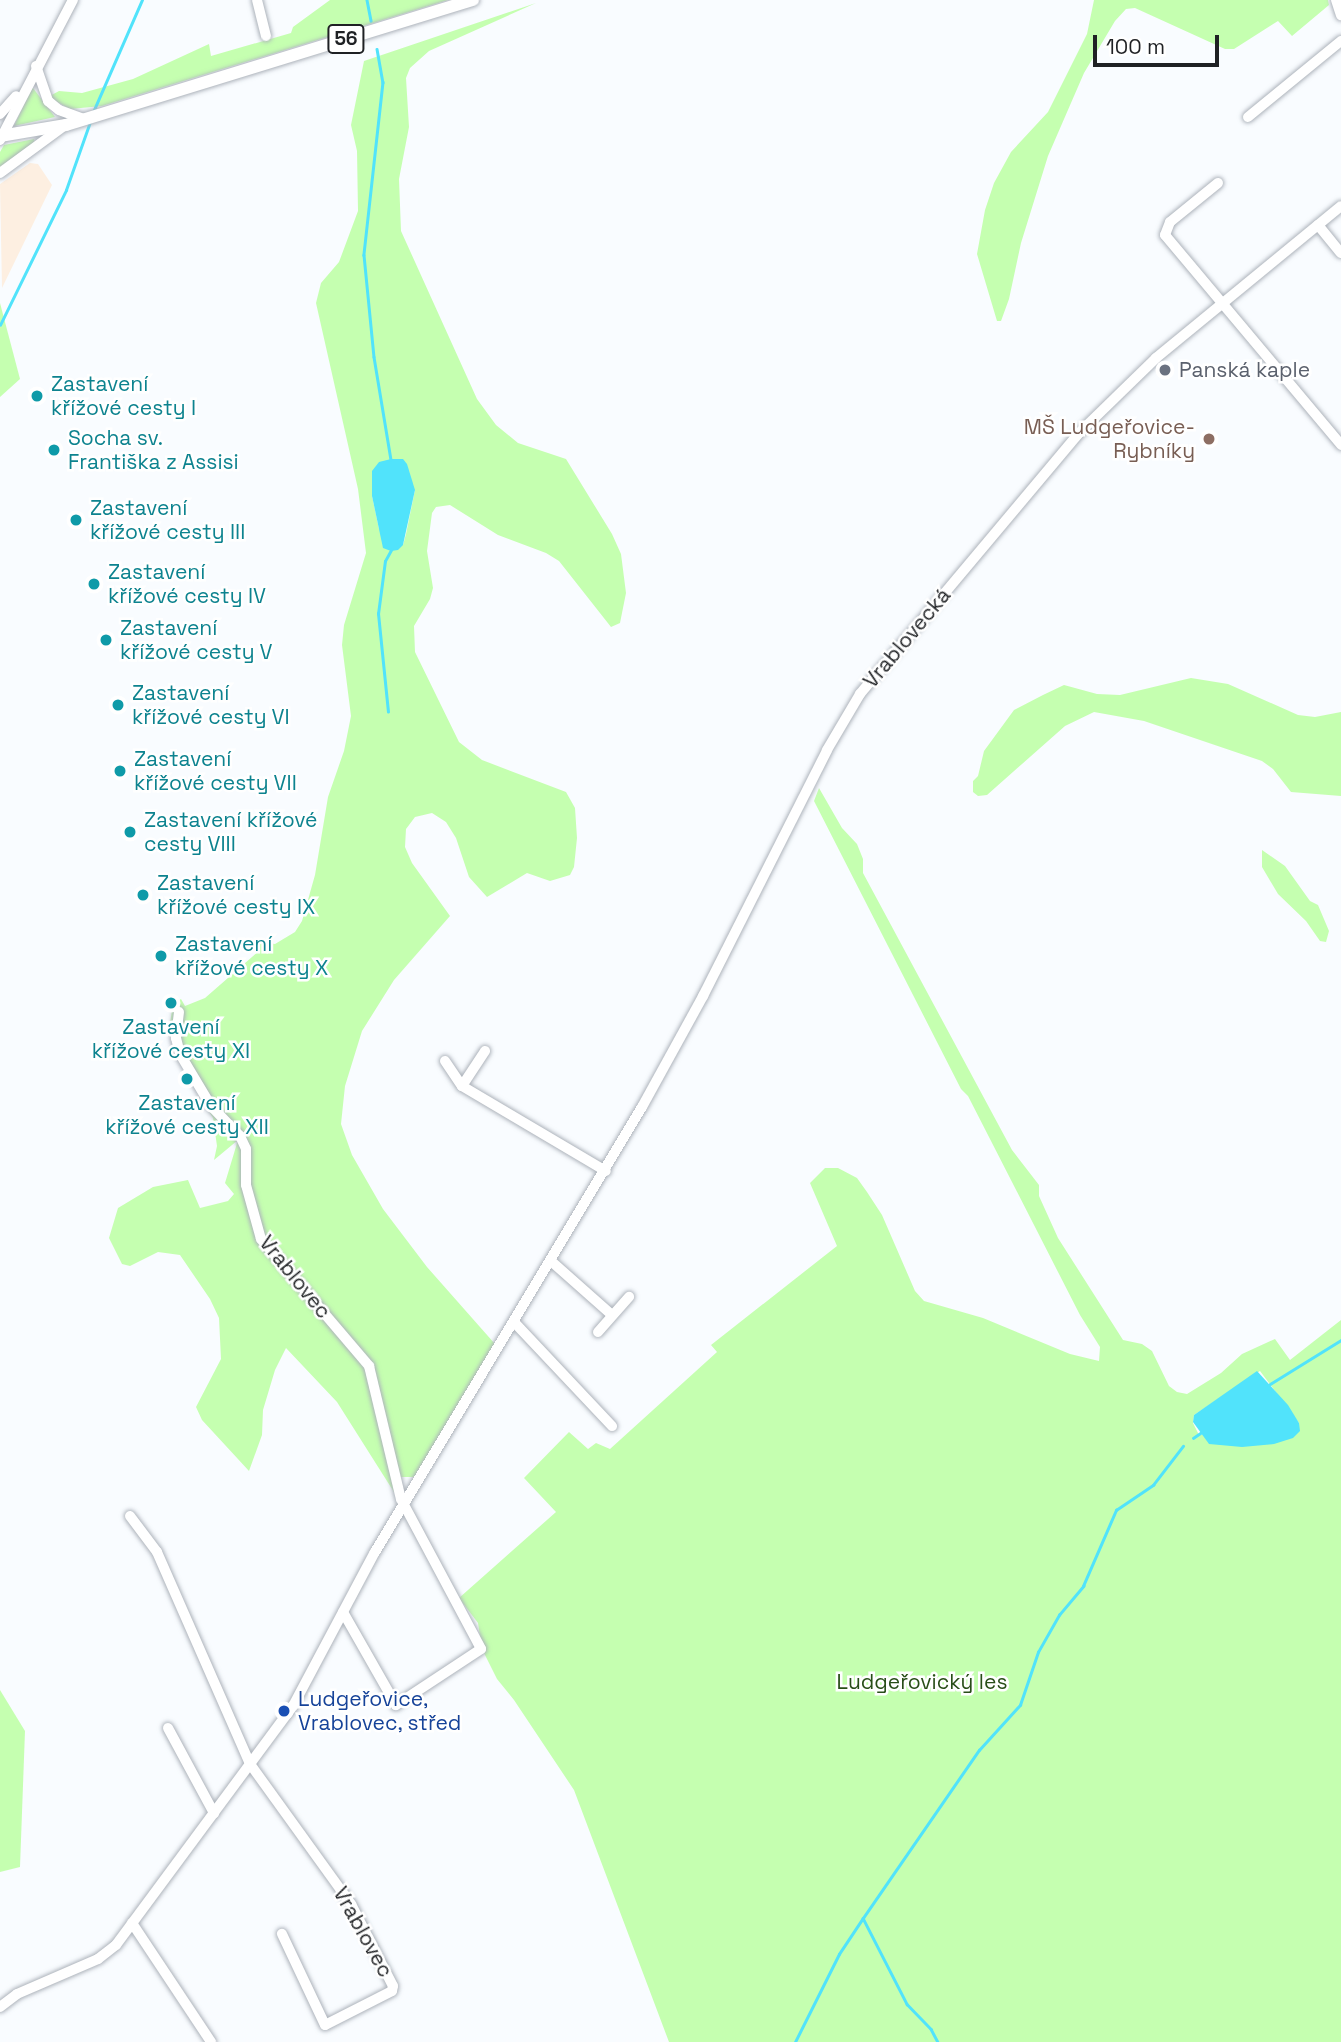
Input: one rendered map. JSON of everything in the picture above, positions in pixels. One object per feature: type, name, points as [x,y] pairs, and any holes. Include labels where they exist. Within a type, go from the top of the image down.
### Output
[{"type":"main road","name":"56","points":[[1,138],[84,120],[473,0]]},
{"type":"street","points":[[1,138],[36,66],[73,0]]},
{"type":"street","points":[[257,0],[266,36]]},
{"type":"street","points":[[1336,0],[1341,15]]},
{"type":"street","points":[[1248,117],[1341,41]]},
{"type":"street","points":[[0,114],[36,66]]},
{"type":"street","points":[[36,66],[48,101],[59,110],[84,120]]},
{"type":"street","points":[[0,173],[66,125]]},
{"type":"street","points":[[1218,183],[1170,222],[1165,235],[1341,445]]},
{"type":"street","name":"Vrablovecká","points":[[606,1171],[692,1016],[853,704],[1079,433],[1156,358],[1341,206]]},
{"type":"street","points":[[1318,225],[1341,253]]},
{"type":"street","name":"Vrablovec","points":[[178,1012],[176,1038],[180,1054],[211,1106],[240,1136],[246,1149],[246,1185],[261,1239],[369,1366],[404,1504],[481,1649],[396,1705],[343,1612]]},
{"type":"street","points":[[462,1086],[485,1051]]},
{"type":"street","points":[[0,2007],[17,1994],[99,1959],[116,1945],[250,1764],[300,1695],[404,1504],[606,1171],[462,1086],[445,1061]]},
{"type":"street","points":[[551,1261],[612,1315]]},
{"type":"street","points":[[598,1332],[629,1297]]},
{"type":"street","points":[[514,1322],[612,1426]]},
{"type":"street","name":"Vrablovec","points":[[130,1516],[157,1552],[250,1764],[351,1904],[393,1986],[393,1991],[325,2025],[282,1934]]},
{"type":"street","points":[[168,1728],[214,1813]]},
{"type":"street","points":[[132,1923],[211,2042]]},
{"type":"shaded area","points":[[30,163],[38,164],[52,185],[2,288],[0,184]]},
{"type":"green space","points":[[330,0],[448,0],[102,106],[70,109],[48,97],[59,91],[82,93],[133,79],[209,44],[211,56],[291,33],[293,27]]},
{"type":"green space","points":[[1094,0],[1328,0],[1329,5],[1292,36],[1278,21],[1234,49],[1225,49],[1135,8],[1126,9],[1115,21],[1084,73],[1048,156],[1021,243],[1009,299],[1001,321],[997,321],[977,254],[985,210],[994,183],[1011,152],[1048,112],[1087,34]]},
{"type":"green space","points":[[536,3],[429,51],[410,68],[406,78],[409,127],[399,179],[401,231],[477,399],[496,425],[518,443],[566,459],[612,534],[621,554],[626,593],[620,623],[611,627],[559,561],[546,553],[498,535],[450,505],[436,507],[432,513],[427,551],[433,588],[430,599],[414,626],[415,652],[459,742],[482,760],[566,792],[575,808],[577,838],[574,867],[570,875],[550,881],[527,873],[487,897],[469,877],[456,838],[446,822],[432,813],[415,817],[406,829],[405,847],[412,863],[450,916],[394,980],[362,1031],[345,1086],[341,1124],[352,1155],[383,1209],[427,1267],[495,1344],[414,1477],[394,1477],[399,1500],[337,1402],[286,1348],[275,1370],[263,1410],[262,1435],[249,1471],[202,1420],[196,1407],[221,1359],[219,1318],[210,1299],[180,1255],[158,1252],[130,1266],[122,1264],[109,1238],[118,1208],[153,1187],[188,1180],[200,1208],[228,1201],[234,1194],[225,1183],[238,1140],[214,1160],[217,1146],[213,1118],[178,1060],[169,1030],[173,1004],[181,999],[185,1006],[205,998],[260,950],[260,942],[275,944],[295,932],[302,921],[315,875],[328,797],[344,751],[351,716],[342,645],[344,625],[366,553],[358,489],[316,303],[321,283],[339,262],[358,211],[357,151],[351,125],[364,61]],"holes":[[[415,490],[403,545],[379,529],[372,496]]]},
{"type":"green space","points":[[32,88],[55,117],[14,126]]},
{"type":"green space","points":[[34,139],[35,144],[0,169],[0,152],[4,145]]},
{"type":"green space","points":[[0,303],[20,379],[0,397]]},
{"type":"green space","points":[[1191,678],[1228,684],[1298,715],[1315,717],[1341,712],[1341,796],[1291,792],[1273,769],[1262,761],[1144,721],[1094,712],[1065,726],[987,795],[978,796],[973,792],[973,781],[978,776],[984,751],[1014,710],[1064,685],[1097,694],[1120,695]]},
{"type":"green space","name":"Ludgeřovický les","points":[[819,788],[842,828],[857,844],[863,859],[863,873],[1012,1150],[1039,1185],[1039,1196],[1058,1238],[1123,1340],[1142,1344],[1152,1351],[1169,1386],[1177,1392],[1187,1394],[1221,1373],[1242,1354],[1275,1339],[1290,1360],[1341,1320],[1341,2042],[669,2042],[574,1790],[497,1679],[482,1649],[478,1623],[459,1598],[556,1512],[524,1478],[569,1432],[588,1449],[596,1443],[610,1449],[717,1352],[711,1345],[837,1246],[810,1183],[825,1168],[838,1168],[857,1178],[882,1215],[915,1291],[924,1301],[983,1318],[1070,1354],[1099,1361],[1100,1347],[1080,1315],[968,1096],[961,1089],[814,801]],"holes":[[[1260,1371],[1299,1423],[1199,1435],[1193,1423],[1194,1415]]]},
{"type":"green space","points":[[1262,850],[1285,866],[1310,901],[1318,905],[1329,931],[1326,942],[1320,941],[1306,921],[1278,894],[1262,867]]},
{"type":"green space","points":[[0,1690],[25,1731],[20,1867],[0,1872]]},
{"type":"water","points":[[403,459],[407,464],[415,490],[403,545],[398,550],[391,551],[383,548],[372,496],[372,471],[379,462]]},
{"type":"water","points":[[1257,1371],[1288,1405],[1299,1423],[1300,1431],[1293,1438],[1274,1444],[1242,1447],[1209,1444],[1193,1422],[1194,1415]]},
{"type":"waterway","points":[[93,112],[142,0]]},
{"type":"waterway","points":[[367,0],[371,21]]},
{"type":"waterway","points":[[377,49],[383,82],[364,255],[374,357],[391,460]]},
{"type":"waterway","points":[[0,325],[66,190],[90,122]]},
{"type":"waterway","points":[[388,712],[378,614],[385,561],[391,550]]},
{"type":"waterway","points":[[1270,1384],[1341,1340]]},
{"type":"waterway","points":[[1193,1438],[1202,1432]]},
{"type":"waterway","points":[[795,2042],[839,1954],[863,1918],[979,1750],[1020,1705],[1038,1652],[1059,1615],[1083,1586],[1116,1510],[1153,1485],[1183,1446]]},
{"type":"waterway","points":[[863,1918],[907,2004],[931,2029],[938,2042]]},
{"type":"place","name":"Panská kaple","points":[[1165,370]]},
{"type":"place","name":"Zastavení křížové cesty I","points":[[37,396]]},
{"type":"place","name":"MŠ Ludgeřovice- Rybníky","points":[[1209,439]]},
{"type":"place","name":"Socha sv. Františka z Assisi","points":[[54,450]]},
{"type":"place","name":"Zastavení křížové cesty III","points":[[76,520]]},
{"type":"place","name":"Zastavení křížové cesty IV","points":[[94,584]]},
{"type":"place","name":"Zastavení křížové cesty V","points":[[106,640]]},
{"type":"place","name":"Zastavení křížové cesty VI","points":[[118,705]]},
{"type":"place","name":"Zastavení křížové cesty VII","points":[[120,771]]},
{"type":"place","name":"Zastavení křížové cesty VIII","points":[[130,832]]},
{"type":"place","name":"Zastavení křížové cesty IX","points":[[143,895]]},
{"type":"place","name":"Zastavení křížové cesty X","points":[[161,956]]},
{"type":"place","name":"Zastavení křížové cesty XI","points":[[171,1003]]},
{"type":"place","name":"Zastavení křížové cesty XII","points":[[187,1079]]},
{"type":"place","name":"Ludgeřovice, Vrablovec, střed","points":[[284,1711]]}]
